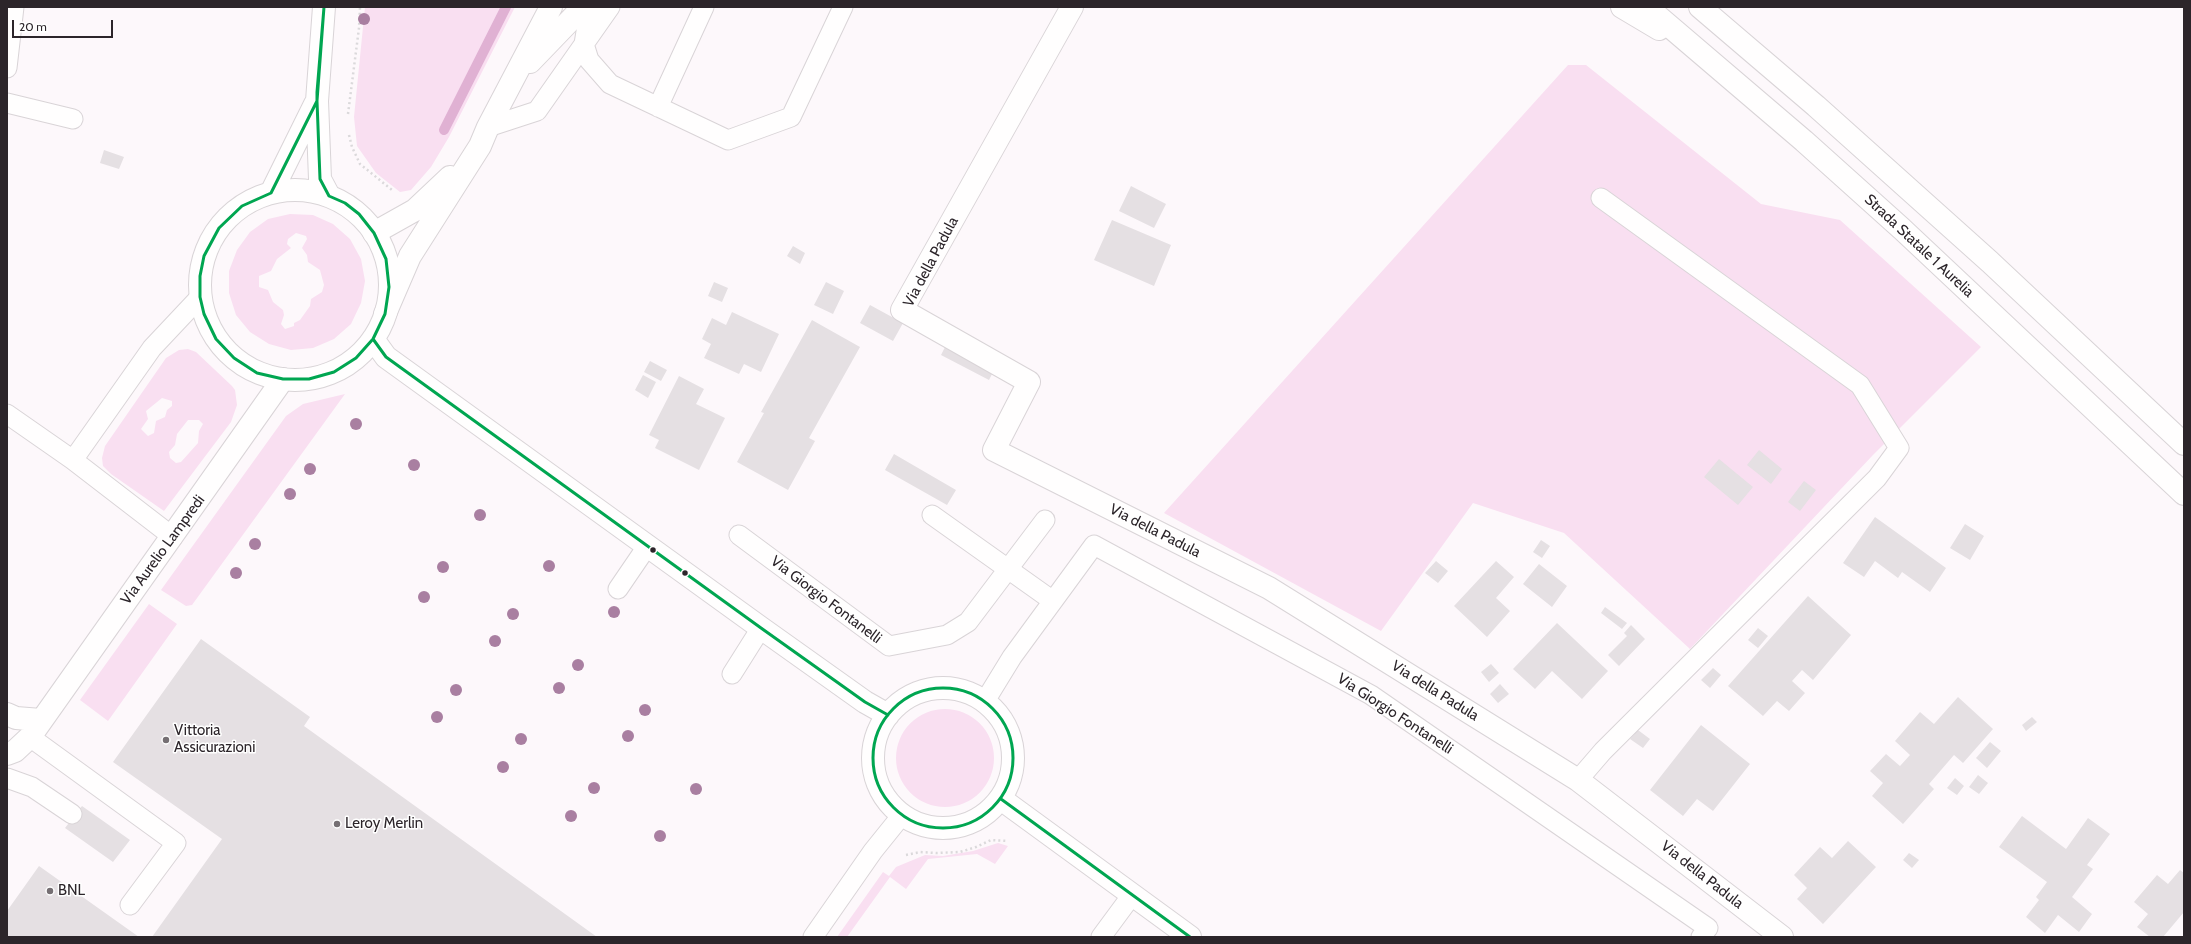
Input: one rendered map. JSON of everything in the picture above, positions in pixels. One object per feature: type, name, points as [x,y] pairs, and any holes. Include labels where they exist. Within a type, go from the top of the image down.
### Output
[{"type":"main road","points":[[324,7],[317,101],[320,179],[329,196]]},
{"type":"main road","points":[[385,314],[389,286],[386,259],[374,234],[359,214],[345,203],[329,196],[300,190],[287,190],[271,193],[242,206],[219,228],[204,256],[200,276],[200,297],[204,314],[216,339],[234,358],[257,373],[283,379],[309,379],[334,372],[356,358],[373,339],[385,314],[410,256],[484,137],[511,81],[551,7]]},
{"type":"main road","points":[[511,81],[583,7]]},
{"type":"main road","name":"Via della Padula","points":[[1072,7],[902,310],[1029,382],[994,450],[1269,588],[1578,780],[1728,887],[1782,937]]},
{"type":"main road","points":[[1622,7],[1701,54]]},
{"type":"main road","name":"Strada Statale 1 Aurelia","points":[[1647,7],[1804,141],[2023,341],[2184,494]]},
{"type":"main road","points":[[1700,7],[1816,106],[1990,262],[2184,444]]},
{"type":"main road","points":[[271,193],[317,101]]},
{"type":"main road","points":[[374,234],[415,210],[484,137]]},
{"type":"main road","points":[[373,339],[386,357],[761,628],[865,702],[888,715]]},
{"type":"main road","name":"Via Aurelio Lampredi","points":[[7,754],[15,751],[36,729],[173,537],[283,379]]},
{"type":"main road","points":[[939,688],[963,691],[985,702],[1002,719],[1012,740],[1014,753],[1011,777],[1001,799],[987,814],[953,828],[926,826],[902,815],[883,794],[874,768],[873,754],[876,740],[888,715],[896,706],[911,696],[939,688]]},
{"type":"main road","points":[[7,714],[36,729]]},
{"type":"main road","points":[[1001,799],[1190,937]]},
{"type":"lane","points":[[7,68],[14,7]]},
{"type":"lane","points":[[590,7],[584,44],[589,60],[610,84],[728,140],[791,117],[843,7]]},
{"type":"lane","points":[[484,137],[537,111],[610,7]]},
{"type":"lane","points":[[658,107],[704,7]]},
{"type":"lane","points":[[7,103],[73,118]]},
{"type":"lane","points":[[1578,780],[1603,751],[1877,478],[1899,448],[1860,385],[1601,198]]},
{"type":"lane","points":[[73,460],[152,348],[200,297]]},
{"type":"lane","points":[[7,414],[73,460],[173,537]]},
{"type":"lane","points":[[932,515],[1053,601]]},
{"type":"lane","name":"Via Giorgio Fontanelli","points":[[739,535],[889,646],[947,636],[968,622],[1045,520]]},
{"type":"lane","name":"Via Giorgio Fontanelli","points":[[985,702],[1012,657],[1094,545],[1371,695],[1708,928],[1701,937]]},
{"type":"lane","points":[[618,589],[648,546]]},
{"type":"lane","points":[[732,674],[761,628]]},
{"type":"lane","points":[[36,729],[176,843],[130,905]]},
{"type":"lane","points":[[7,778],[32,787],[72,814]]},
{"type":"lane","points":[[813,937],[873,850],[902,815]]},
{"type":"lane","points":[[1100,937],[1132,895]]},
{"type":"path","points":[[348,122],[349,100],[359,28],[360,7]]},
{"type":"path","points":[[348,129],[352,147],[360,164],[398,194]]},
{"type":"path","points":[[905,855],[920,852],[960,852],[991,840],[1008,841],[1013,845]]},
{"type":"shaded area","points":[[365,7],[515,7],[449,137],[431,167],[411,190],[400,192],[376,173],[357,146],[354,117]]},
{"type":"shaded area","points":[[1568,65],[1586,65],[1761,204],[1840,220],[1981,347],[1873,455],[1690,649],[1564,533],[1473,503],[1381,631],[1164,513]]},
{"type":"shaded area","points":[[290,214],[313,215],[333,224],[350,239],[361,259],[365,281],[361,303],[351,324],[334,339],[313,348],[291,350],[269,344],[250,332],[236,315],[229,293],[229,271],[237,250],[250,232],[268,219]],"holes":[[[296,233],[306,236],[307,239],[302,248],[307,255],[308,262],[320,270],[324,285],[322,292],[311,299],[310,306],[300,320],[294,323],[294,326],[285,329],[281,324],[284,315],[283,310],[273,302],[268,290],[259,287],[259,276],[271,271],[277,259],[291,248],[287,244],[288,239]]]},
{"type":"shaded area","points":[[188,349],[196,352],[232,386],[235,390],[237,405],[231,422],[164,511],[111,474],[103,466],[102,458],[105,446],[166,358],[179,350]],"holes":[[[162,398],[172,401],[172,406],[167,410],[165,417],[156,421],[154,433],[148,436],[141,429],[148,419],[146,411]],[[188,420],[199,420],[203,424],[199,431],[198,443],[181,462],[176,463],[170,458],[169,452],[175,445],[177,434]]]},
{"type":"shaded area","points":[[345,394],[192,605],[186,606],[161,590],[286,416],[303,404]]},
{"type":"shaded area","points":[[149,604],[177,624],[108,721],[80,700]]},
{"type":"shaded area","points":[[945,709],[964,713],[980,723],[990,739],[994,758],[990,777],[980,793],[964,803],[945,807],[926,803],[910,793],[900,777],[896,758],[900,739],[910,723],[926,713]]},
{"type":"shaded area","points":[[998,843],[1008,846],[995,864],[977,854],[928,859],[906,889],[890,877],[847,937],[837,937],[883,872],[889,876],[896,867],[925,855],[943,856],[973,851]]},
{"type":"building","points":[[104,150],[124,157],[119,169],[100,163]]},
{"type":"building","points":[[1131,186],[1166,204],[1154,228],[1119,211]]},
{"type":"building","points":[[1112,220],[1171,245],[1154,286],[1094,260]]},
{"type":"building","points":[[793,246],[805,253],[800,264],[787,256]]},
{"type":"building","points":[[714,282],[728,288],[722,302],[708,296]]},
{"type":"building","points":[[826,282],[844,291],[833,314],[814,305]]},
{"type":"building","points":[[870,305],[903,323],[893,341],[860,323]]},
{"type":"building","points":[[732,312],[779,334],[761,372],[744,364],[739,374],[704,358],[711,344],[702,339],[712,318],[726,325]]},
{"type":"building","points":[[812,320],[860,347],[809,438],[815,441],[788,490],[737,462],[764,413],[761,412]]},
{"type":"building","points":[[947,343],[995,368],[989,380],[941,355]]},
{"type":"building","points":[[650,361],[667,370],[661,381],[644,372]]},
{"type":"building","points":[[643,375],[656,382],[648,398],[635,390]]},
{"type":"building","points":[[679,376],[704,389],[696,404],[725,418],[699,470],[655,448],[659,440],[649,435]]},
{"type":"building","points":[[1759,450],[1782,469],[1771,484],[1747,465]]},
{"type":"building","points":[[894,454],[956,490],[947,505],[885,470]]},
{"type":"building","points":[[1719,459],[1753,487],[1738,505],[1704,477]]},
{"type":"building","points":[[1804,481],[1816,490],[1800,511],[1788,502]]},
{"type":"building","points":[[1875,517],[1946,568],[1930,592],[1902,572],[1898,578],[1875,561],[1864,577],[1843,563]]},
{"type":"building","points":[[1965,524],[1984,536],[1970,560],[1950,548]]},
{"type":"building","points":[[1541,540],[1550,546],[1542,558],[1533,552]]},
{"type":"building","points":[[1436,561],[1448,571],[1438,583],[1425,573]]},
{"type":"building","points":[[1496,561],[1514,577],[1496,598],[1510,611],[1487,637],[1454,606]]},
{"type":"building","points":[[1539,564],[1567,586],[1552,607],[1523,584]]},
{"type":"building","points":[[1808,596],[1851,635],[1813,680],[1802,670],[1792,681],[1805,693],[1789,711],[1777,701],[1763,716],[1728,686]]},
{"type":"building","points":[[1605,607],[1627,623],[1622,629],[1601,613]]},
{"type":"building","points":[[1557,623],[1608,671],[1582,699],[1552,671],[1535,689],[1513,669]]},
{"type":"building","points":[[1631,625],[1645,639],[1619,666],[1608,655],[1627,636],[1624,633]]},
{"type":"building","points":[[1758,628],[1768,636],[1758,648],[1748,640]]},
{"type":"building","name":"Leroy Merlin","points":[[201,639],[310,717],[304,726],[597,937],[152,937],[222,839],[113,762]]},
{"type":"building","points":[[1491,664],[1499,673],[1489,682],[1481,672]]},
{"type":"building","points":[[1713,668],[1721,675],[1710,688],[1701,680]]},
{"type":"building","points":[[1500,684],[1509,694],[1498,703],[1490,694]]},
{"type":"building","points":[[1958,697],[1993,729],[1963,763],[1954,755],[1929,784],[1934,789],[1903,824],[1872,796],[1883,783],[1870,771],[1886,754],[1900,766],[1910,755],[1895,741],[1920,712],[1934,724]]},
{"type":"building","points":[[2032,717],[2037,722],[2026,731],[2022,725]]},
{"type":"building","points":[[1701,725],[1750,764],[1713,811],[1697,799],[1683,816],[1650,790]]},
{"type":"building","points":[[1638,730],[1650,739],[1643,748],[1630,739]]},
{"type":"building","points":[[1990,742],[2001,751],[1987,768],[1976,758]]},
{"type":"building","points":[[1978,775],[1988,783],[1979,794],[1969,787]]},
{"type":"building","points":[[1955,778],[1964,786],[1957,795],[1947,788]]},
{"type":"building","points":[[82,806],[130,840],[113,862],[65,828]]},
{"type":"building","points":[[2022,816],[2066,849],[2088,818],[2110,834],[2087,865],[2093,869],[2072,897],[2092,914],[2079,932],[2058,915],[2045,933],[2026,917],[2039,900],[2036,897],[2047,882],[1999,847]]},
{"type":"building","points":[[1848,841],[1876,867],[1823,924],[1797,899],[1807,888],[1794,875],[1820,847],[1832,858]]},
{"type":"building","points":[[1909,853],[1919,860],[1912,868],[1903,860]]},
{"type":"building","points":[[39,866],[139,937],[7,937],[7,911]]},
{"type":"building","points":[[2180,870],[2184,873],[2184,912],[2163,937],[2150,937],[2137,927],[2148,914],[2134,902],[2157,875],[2168,884]]},
{"type":"waterway","points":[[444,130],[506,7]]},
{"type":"transit line","points":[[324,7],[317,101],[317,92],[324,7]]},
{"type":"transit line","points":[[317,101],[320,179],[329,196],[345,203],[359,214],[374,233],[386,259],[389,287],[385,314],[373,339],[356,358],[334,372],[309,379],[283,379],[257,373],[234,358],[216,339],[204,314],[200,297],[200,276],[204,256],[219,228],[242,206],[271,193],[317,101]]},
{"type":"transit line","points":[[373,339],[386,357],[761,628],[865,702],[888,715]]},
{"type":"transit line","points":[[950,688],[970,693],[993,708],[1008,731],[1012,744],[1013,758],[1012,772],[1008,785],[993,808],[970,823],[957,827],[936,828],[916,823],[893,808],[878,785],[874,772],[873,751],[878,731],[893,708],[916,693],[929,689],[950,688]]},
{"type":"transit line","points":[[1001,799],[1190,937]]},
{"type":"place","name":"Vittoria Assicurazioni","points":[[166,740]]},
{"type":"place","name":"Leroy Merlin","points":[[337,824]]},
{"type":"place","name":"BNL","points":[[50,891]]}]
